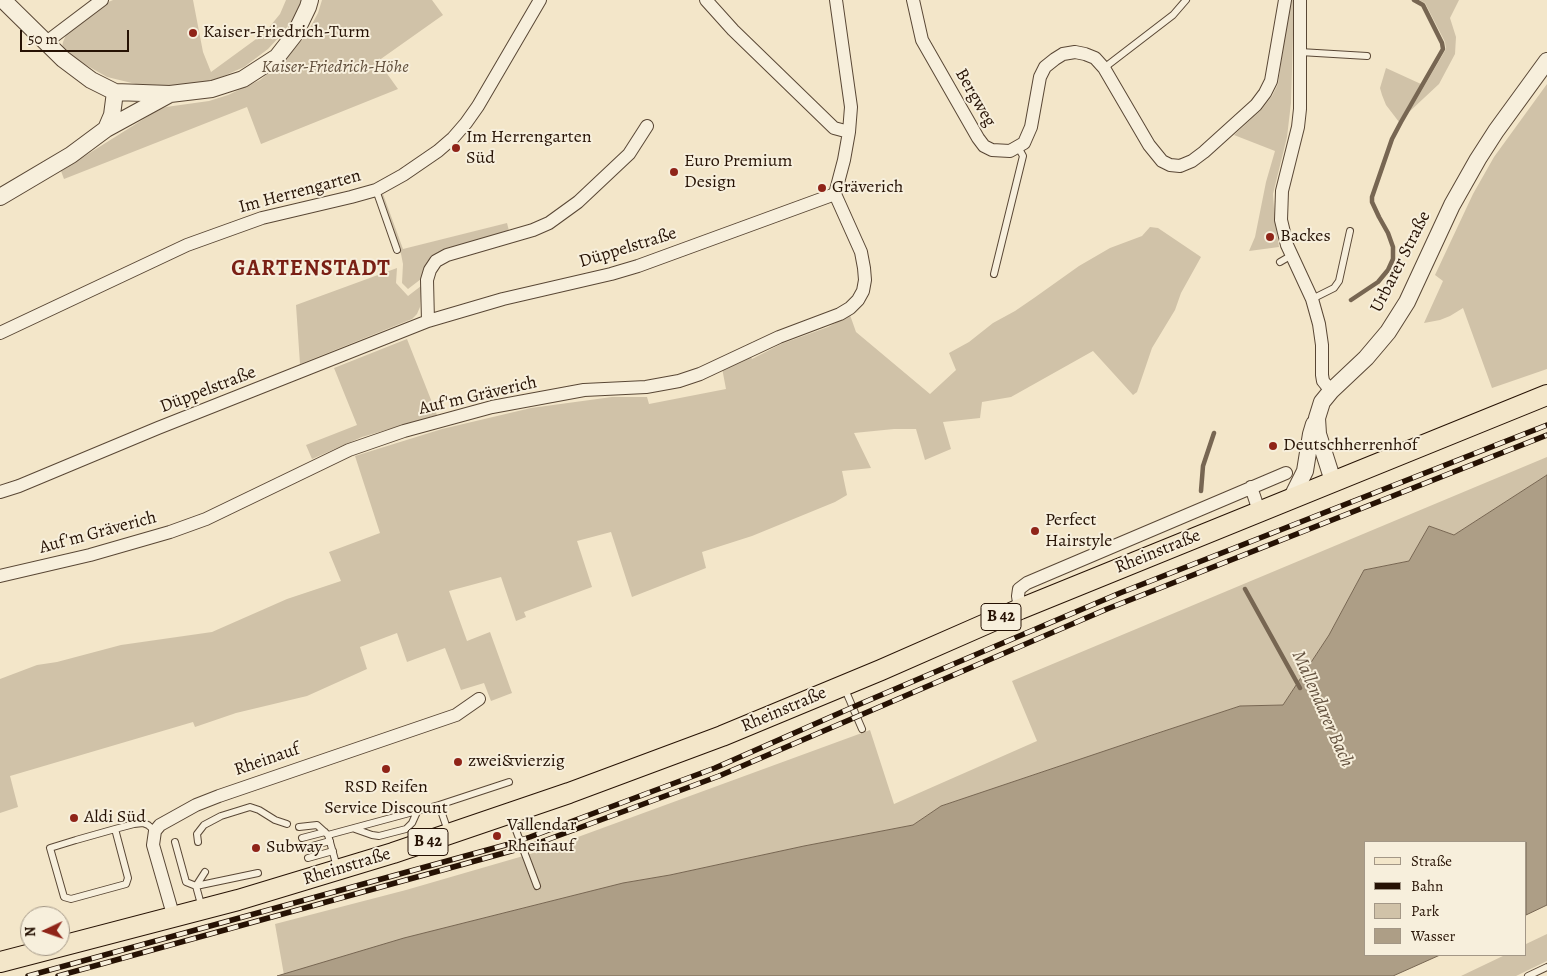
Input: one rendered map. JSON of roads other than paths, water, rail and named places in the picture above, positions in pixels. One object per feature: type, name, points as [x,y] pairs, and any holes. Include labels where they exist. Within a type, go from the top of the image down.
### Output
[{"type":"main road","name":"Rheinstraße","points":[[0,962],[202,910],[335,860],[449,835],[510,815],[722,736],[1259,510],[1547,395]]},
{"type":"street","points":[[3,0],[45,43],[92,80],[115,92],[170,94],[212,89],[243,79],[276,57],[294,34],[310,0]]},
{"type":"street","points":[[45,43],[102,0]]},
{"type":"street","name":"Im Herrengarten","points":[[0,333],[187,245],[262,218],[376,190],[425,160],[453,138],[466,123],[478,106],[540,0]]},
{"type":"street","points":[[706,0],[834,128],[849,132]]},
{"type":"street","points":[[835,194],[844,160],[851,107],[836,0]]},
{"type":"street","name":"Bergweg","points":[[912,0],[922,40],[978,138],[984,146],[992,150],[1010,151],[1018,147]]},
{"type":"street","points":[[1018,147],[1024,143],[1031,127],[1040,77],[1050,63],[1063,54],[1075,52],[1095,58],[1104,68],[1149,145],[1162,160],[1170,165],[1180,166],[1192,162],[1256,105],[1265,93],[1271,81],[1284,0]]},
{"type":"street","points":[[1300,0],[1300,109],[1298,127],[1282,190],[1281,220],[1287,244],[1312,300],[1321,333],[1323,381],[1331,391]]},
{"type":"street","name":"Urbarer Straße","points":[[1292,497],[1305,471],[1312,427],[1322,402],[1366,358],[1388,332],[1406,302],[1452,205],[1478,159],[1547,61]]},
{"type":"street","points":[[106,129],[112,115],[115,92]]},
{"type":"street","points":[[0,197],[71,155],[106,129],[170,94]]},
{"type":"street","points":[[428,321],[426,280],[436,261],[447,255],[533,230],[549,223],[578,202],[629,154],[647,126]]},
{"type":"street","name":"Düppelstraße","points":[[0,492],[428,321],[503,299],[638,266],[835,194]]},
{"type":"street","name":"Auf'm Gräverich","points":[[0,576],[90,555],[170,532],[206,519],[349,450],[404,432],[492,407],[584,390],[646,387],[679,380],[700,374],[779,337],[840,314],[858,300],[863,291],[865,280],[861,252],[835,194]]},
{"type":"street","points":[[1317,418],[1320,443],[1333,481]]},
{"type":"street","points":[[1020,609],[1019,589],[1027,583],[1286,473]]},
{"type":"street","points":[[1251,487],[1259,510]]},
{"type":"street","name":"Rheinauf","points":[[155,831],[160,825],[196,805],[456,715],[479,699]]},
{"type":"street","points":[[155,831],[153,845],[174,918]]},
{"type":"lane","points":[[1104,68],[1173,15],[1186,0]]},
{"type":"lane","points":[[1300,52],[1367,56]]},
{"type":"lane","points":[[994,274],[1023,156],[1018,147]]},
{"type":"lane","points":[[376,190],[397,250]]},
{"type":"lane","points":[[1312,300],[1334,288],[1339,281],[1350,231]]},
{"type":"lane","points":[[1280,262],[1292,255]]},
{"type":"lane","points":[[844,685],[862,729]]},
{"type":"lane","points":[[305,848],[328,836],[417,812],[509,782]]},
{"type":"lane","points":[[440,805],[449,835]]},
{"type":"lane","points":[[198,842],[197,834],[204,825],[221,816],[250,807],[279,822],[287,824]]},
{"type":"lane","points":[[354,828],[372,836],[399,831],[409,827],[417,812]]},
{"type":"lane","points":[[510,815],[537,886]]},
{"type":"lane","points":[[115,829],[128,878],[126,884],[71,899],[64,897],[50,848],[115,829],[142,823],[148,824],[155,831]]},
{"type":"lane","points":[[299,827],[317,825],[328,836],[335,860],[308,858]]},
{"type":"lane","points":[[302,838],[328,836]]},
{"type":"lane","points":[[175,842],[186,882],[196,886],[258,873]]},
{"type":"lane","points":[[202,910],[196,886],[205,872]]},
{"type":"lane","points":[[1528,976],[1547,967]]},
{"type":"water","points":[[1547,475],[1547,905],[1527,915],[1527,841],[1364,841],[1364,956],[1438,956],[1393,976],[277,976],[404,938],[623,883],[913,825],[941,806],[1240,706],[1283,705],[1329,635],[1364,570],[1409,561],[1429,526],[1454,535]]},
{"type":"waterway","name":"Mallendarer Bach","points":[[1351,300],[1378,282],[1388,270],[1393,259],[1393,247],[1372,202],[1372,197],[1392,139],[1443,49],[1442,43],[1423,5],[1414,0]]},
{"type":"waterway","name":"Mallendarer Bach","points":[[1201,491],[1203,466],[1214,433]]},
{"type":"waterway","name":"Mallendarer Bach","points":[[1245,589],[1300,688]]},
{"type":"railway","points":[[28,976],[530,837],[715,768],[1120,593],[1547,425]]},
{"type":"railway","points":[[58,976],[533,845],[719,776],[1107,609],[1547,435]]},
{"type":"place","name":"Kaiser-Friedrich-Turm","points":[[193,33]]},
{"type":"place","name":"Im Herrengarten Süd","points":[[456,148]]},
{"type":"place","name":"Euro Premium Design","points":[[674,172]]},
{"type":"place","name":"Gräverich","points":[[822,188]]},
{"type":"place","name":"Backes","points":[[1270,237]]},
{"type":"place","name":"Deutschherrenhof","points":[[1273,446]]},
{"type":"place","name":"Perfect Hairstyle","points":[[1035,531]]},
{"type":"place","name":"zwei&vierzig","points":[[458,762]]},
{"type":"place","name":"RSD Reifen Service Discount","points":[[386,769]]},
{"type":"place","name":"Aldi Süd","points":[[74,818]]},
{"type":"place","name":"Vallendar Rheinauf","points":[[497,836]]},
{"type":"place","name":"Subway","points":[[256,848]]},
{"type":"district","name":"GARTENSTADT","points":[[311,270]]},
{"type":"park label","name":"Kaiser-Friedrich-Höhe","points":[[335,68]]}]
